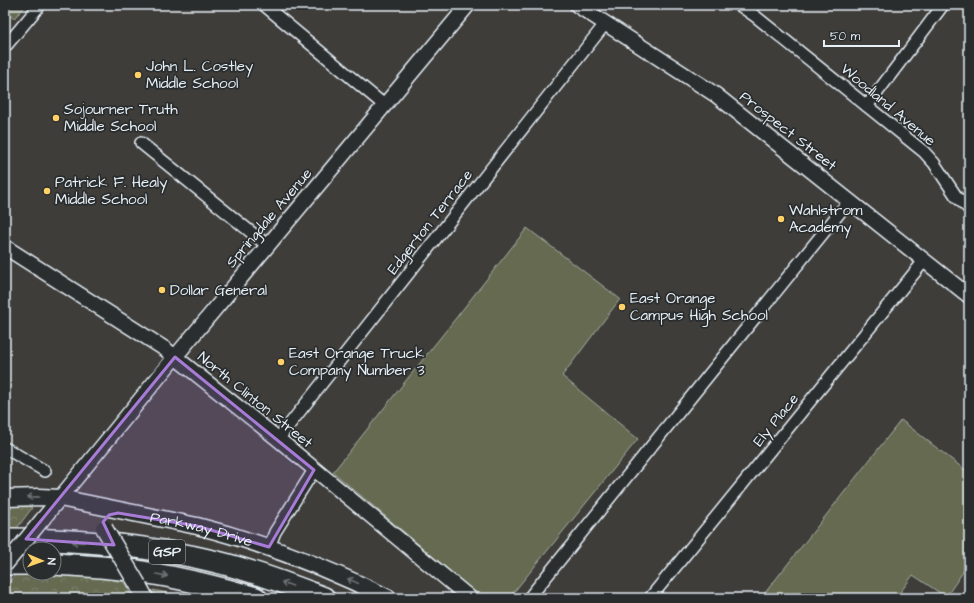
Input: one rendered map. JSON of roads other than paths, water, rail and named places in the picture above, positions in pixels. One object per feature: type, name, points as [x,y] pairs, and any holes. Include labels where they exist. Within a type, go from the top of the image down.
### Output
[{"type":"highway","name":"GSP","points":[[5,539],[90,542],[174,553],[252,572],[324,598]]},
{"type":"highway","points":[[5,565],[22,564]]},
{"type":"highway","name":"GSP","points":[[62,564],[142,572],[177,578],[256,598]]},
{"type":"main road","name":"Parkway Drive","points":[[5,498],[60,498],[203,527],[269,546],[321,567],[388,598]]},
{"type":"main road","points":[[132,513],[118,513],[109,515],[104,519],[103,525],[141,592]]},
{"type":"street","points":[[5,47],[9,35],[40,5]]},
{"type":"street","points":[[264,5],[384,105]]},
{"type":"street","name":"Springdale Avenue","points":[[5,565],[175,357],[468,5]]},
{"type":"street","name":"Prospect Street","points":[[577,5],[716,96],[969,296]]},
{"type":"street","name":"Woodland Avenue","points":[[739,5],[755,16],[924,152],[934,163],[956,196],[969,209]]},
{"type":"street","points":[[867,106],[943,5]]},
{"type":"street","name":"Edgerton Terrace","points":[[278,439],[605,24]]},
{"type":"street","points":[[142,143],[268,246]]},
{"type":"street","points":[[529,598],[849,201]]},
{"type":"street","name":"North Clinton Street","points":[[5,247],[165,349],[278,439],[470,598]]},
{"type":"street","name":"Ely Place","points":[[650,598],[924,261]]},
{"type":"street","points":[[5,448],[45,471]]},
{"type":"street","points":[[269,546],[275,532],[314,470]]},
{"type":"place","name":"John L. Costley Middle School","points":[[138,75]]},
{"type":"place","name":"Sojourner Truth Middle School","points":[[56,118]]},
{"type":"place","name":"Patrick F. Healy Middle School","points":[[47,191]]},
{"type":"place","name":"Wahlstrom Academy","points":[[781,219]]},
{"type":"place","name":"Dollar General","points":[[162,290]]},
{"type":"place","name":"East Orange Campus High School","points":[[622,307]]},
{"type":"place","name":"East Orange Truck Company Number 3","points":[[281,362]]}]
